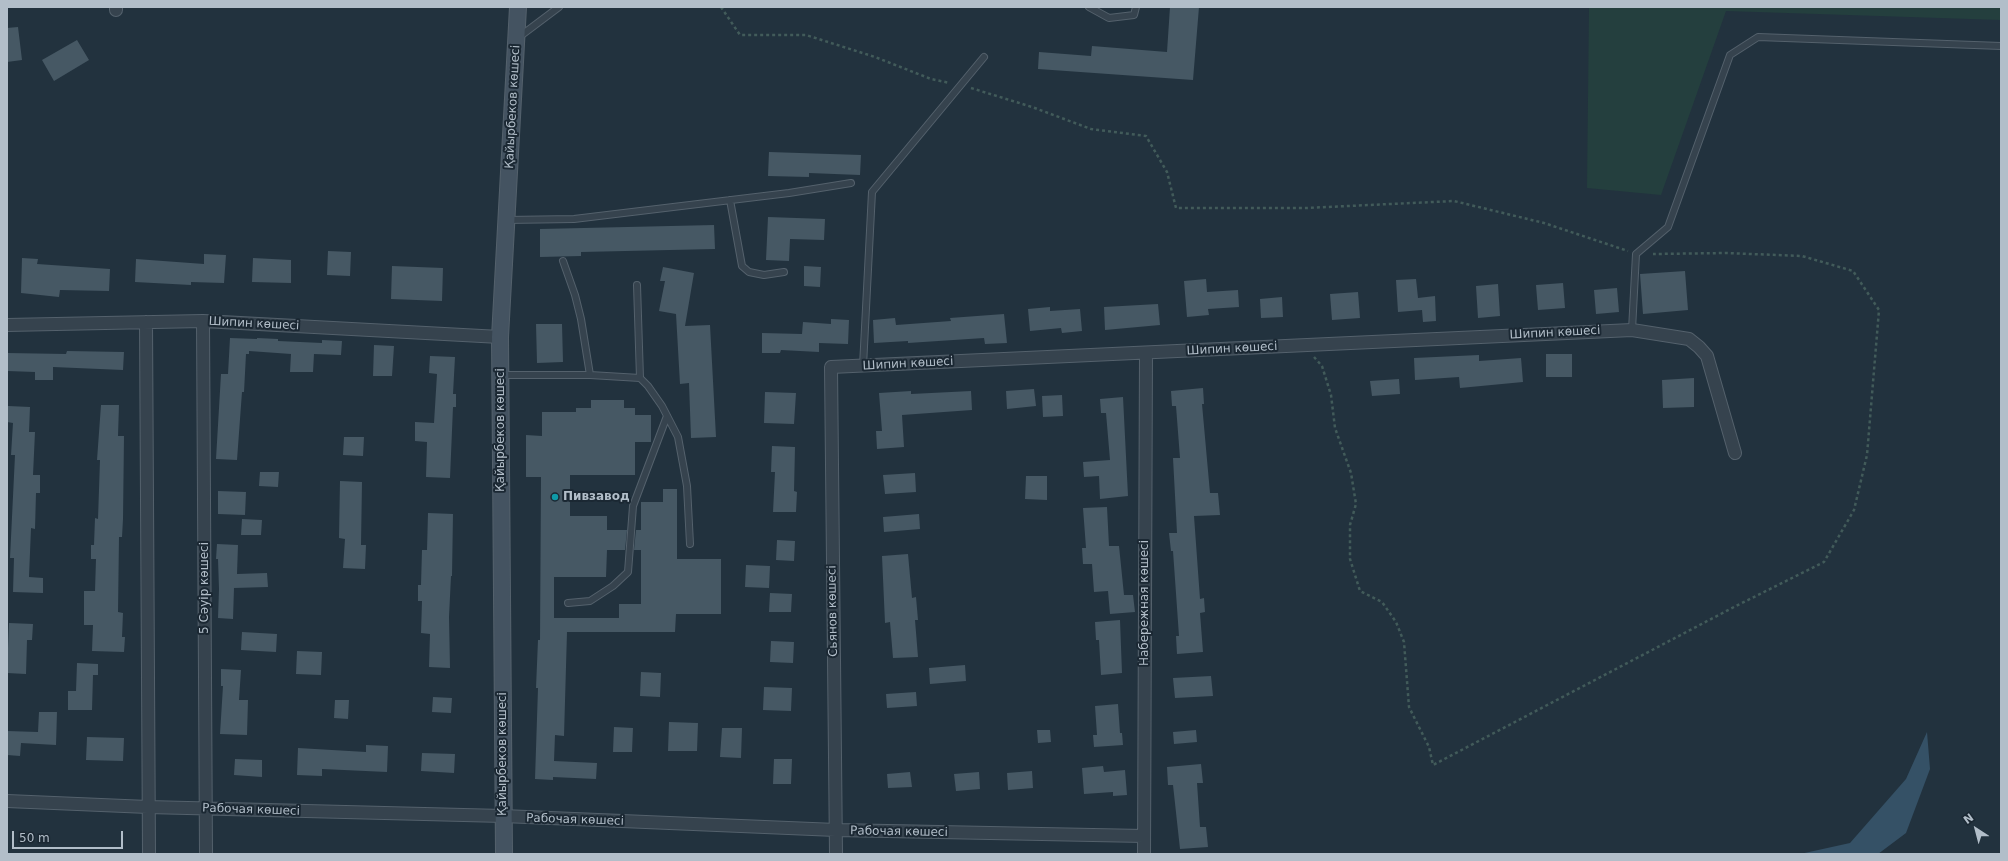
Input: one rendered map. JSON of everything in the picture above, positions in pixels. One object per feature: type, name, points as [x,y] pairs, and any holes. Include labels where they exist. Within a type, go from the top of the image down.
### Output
[{"type":"main road","name":"Қайырбеков көшесі","points":[[504,854],[500,337],[518,7]]},
{"type":"street","points":[[146,322],[149,854]]},
{"type":"street","name":"Шипин көшесі","points":[[7,325],[203,322],[500,337]]},
{"type":"street","name":"5 Сәуір көшесі","points":[[203,322],[206,854]]},
{"type":"street","name":"Шипин көшесі","points":[[831,367],[1632,330],[1689,339],[1699,346],[1707,356],[1734,453]]},
{"type":"street","name":"Набережная көшесі","points":[[1144,854],[1146,352]]},
{"type":"street","name":"Сьянов көшесі","points":[[831,367],[836,854]]},
{"type":"street","name":"Рабочая көшесі","points":[[7,801],[206,809],[503,816],[836,830],[1144,836]]},
{"type":"lane","points":[[516,39],[559,7]]},
{"type":"lane","points":[[1089,7],[1109,18],[1134,15],[1136,7]]},
{"type":"lane","points":[[1632,330],[1636,254],[1668,227],[1730,55],[1758,37],[2001,46]]},
{"type":"lane","points":[[863,366],[872,192],[984,57]]},
{"type":"lane","points":[[506,220],[574,219],[730,200],[851,182]]},
{"type":"lane","points":[[730,200],[742,266],[749,272],[764,275],[784,272]]},
{"type":"lane","points":[[563,261],[575,295],[581,318],[590,375]]},
{"type":"lane","points":[[637,285],[640,378]]},
{"type":"lane","points":[[500,375],[590,375],[640,378],[648,386],[667,416],[678,438],[687,486],[690,544]]},
{"type":"lane","points":[[568,603],[590,601],[613,586],[628,572],[633,506],[667,416]]},
{"type":"path","points":[[721,7],[740,35],[806,35],[875,57],[931,79],[960,85],[1032,107],[1091,129],[1146,136],[1167,172],[1176,208],[1306,208],[1454,201],[1544,223],[1636,254],[1726,253],[1802,256],[1853,271],[1879,310],[1867,455],[1854,510],[1824,562],[1727,611],[1433,765],[1429,747],[1409,706],[1404,642],[1396,622],[1382,602],[1360,591],[1350,559],[1350,525],[1356,504],[1351,473],[1335,428],[1331,395],[1322,366],[1303,345]]},
{"type":"green space","points":[[1589,7],[2001,7],[2001,20],[1726,11],[1661,195],[1587,188]]},
{"type":"water","points":[[1927,732],[1930,769],[1906,833],[1878,854],[1800,854],[1850,843],[1906,779]]},
{"type":"building","points":[[1170,7],[1199,7],[1193,80],[1038,69],[1039,52],[1091,56],[1092,46],[1167,52]]},
{"type":"building","points":[[18,27],[22,60],[7,62],[7,28]]},
{"type":"building","points":[[77,40],[89,60],[54,81],[42,60]]},
{"type":"building","points":[[769,152],[861,155],[860,175],[809,173],[809,177],[768,176]]},
{"type":"building","points":[[768,217],[825,219],[824,240],[790,239],[789,261],[766,260]]},
{"type":"building","points":[[714,225],[715,249],[581,252],[581,256],[540,257],[540,229]]},
{"type":"building","points":[[328,251],[351,252],[350,276],[327,275]]},
{"type":"building","points":[[204,254],[226,255],[224,283],[191,282],[191,285],[135,282],[136,259],[204,264]]},
{"type":"building","points":[[22,258],[38,259],[37,264],[110,269],[109,291],[60,290],[59,297],[21,293]]},
{"type":"building","points":[[253,258],[291,260],[291,283],[252,282]]},
{"type":"building","points":[[392,266],[443,268],[442,301],[391,299]]},
{"type":"building","points":[[804,266],[821,267],[820,287],[804,286]]},
{"type":"building","points":[[663,267],[694,273],[685,326],[710,325],[716,437],[691,438],[689,383],[680,384],[676,314],[659,311],[665,281],[660,281]]},
{"type":"building","points":[[1685,271],[1688,310],[1643,314],[1640,274]]},
{"type":"building","points":[[1206,279],[1207,292],[1238,290],[1239,307],[1208,309],[1209,315],[1187,317],[1184,281]]},
{"type":"building","points":[[1416,279],[1418,298],[1435,296],[1436,321],[1423,322],[1422,310],[1398,312],[1396,280]]},
{"type":"building","points":[[1563,283],[1565,308],[1538,310],[1536,285]]},
{"type":"building","points":[[1498,284],[1500,316],[1478,318],[1476,286]]},
{"type":"building","points":[[1617,288],[1619,312],[1596,314],[1594,290]]},
{"type":"building","points":[[1358,292],[1360,318],[1332,320],[1330,294]]},
{"type":"building","points":[[1282,297],[1283,317],[1261,318],[1260,299]]},
{"type":"building","points":[[1158,304],[1160,325],[1105,330],[1104,307]]},
{"type":"building","points":[[1050,307],[1050,311],[1080,309],[1082,331],[1062,333],[1061,328],[1030,331],[1028,309]]},
{"type":"building","points":[[1004,314],[1007,343],[985,344],[984,338],[908,343],[908,341],[874,343],[873,320],[895,318],[896,325],[951,321],[950,318]]},
{"type":"building","points":[[831,319],[849,320],[848,344],[819,343],[819,352],[781,350],[780,353],[762,353],[762,333],[802,334],[803,322],[831,324]]},
{"type":"building","points":[[536,324],[562,324],[563,362],[537,363]]},
{"type":"building","points":[[230,338],[278,339],[278,341],[322,343],[322,340],[342,341],[341,355],[314,354],[313,372],[290,372],[291,354],[249,351],[249,354],[246,354],[244,392],[242,392],[237,460],[216,459],[221,374],[228,374]]},
{"type":"building","points":[[374,345],[394,346],[392,376],[373,376]]},
{"type":"building","points":[[67,351],[124,352],[123,370],[53,367],[53,380],[35,380],[35,372],[7,371],[7,353],[66,354]]},
{"type":"building","points":[[1546,354],[1572,354],[1572,377],[1546,377]]},
{"type":"building","points":[[1479,355],[1479,361],[1521,358],[1523,382],[1460,388],[1459,377],[1415,380],[1414,358]]},
{"type":"building","points":[[430,356],[455,357],[453,394],[456,394],[456,407],[453,407],[450,478],[426,477],[427,442],[415,441],[415,422],[434,423],[437,374],[429,373]]},
{"type":"building","points":[[1694,378],[1694,407],[1663,408],[1662,380]]},
{"type":"building","points":[[1399,379],[1400,394],[1372,396],[1370,381]]},
{"type":"building","points":[[1203,388],[1204,404],[1202,404],[1210,493],[1218,493],[1220,515],[1194,516],[1200,599],[1204,598],[1205,612],[1200,613],[1203,652],[1177,654],[1176,636],[1179,636],[1173,551],[1171,551],[1169,533],[1177,533],[1173,458],[1180,458],[1176,406],[1172,406],[1171,391]]},
{"type":"building","points":[[1034,389],[1036,406],[1007,409],[1006,391]]},
{"type":"building","points":[[911,391],[911,394],[971,391],[972,410],[902,415],[904,447],[877,449],[876,431],[882,431],[879,393]]},
{"type":"building","points":[[765,392],[796,393],[794,424],[764,423]]},
{"type":"building","points":[[1062,395],[1063,416],[1043,417],[1042,396]]},
{"type":"building","points":[[1123,397],[1128,496],[1100,499],[1099,476],[1084,477],[1083,462],[1110,460],[1106,413],[1101,413],[1100,399]]},
{"type":"building","points":[[591,400],[624,400],[624,408],[635,408],[635,415],[651,415],[651,442],[635,442],[635,475],[570,475],[570,516],[607,516],[607,530],[627,530],[625,550],[607,550],[606,577],[554,577],[554,618],[619,618],[619,604],[641,604],[641,550],[634,550],[636,530],[641,530],[641,502],[663,502],[663,489],[677,489],[677,559],[721,559],[721,614],[676,614],[675,632],[567,632],[564,736],[555,735],[554,761],[597,763],[596,779],[553,777],[553,780],[535,779],[538,688],[536,688],[538,640],[540,640],[541,477],[526,477],[526,435],[542,436],[542,412],[576,412],[576,408],[591,408]]},
{"type":"building","points":[[101,405],[119,405],[118,436],[124,436],[123,519],[122,537],[119,537],[118,612],[123,613],[122,637],[125,637],[124,652],[92,651],[93,625],[84,625],[84,591],[95,591],[96,559],[91,559],[91,545],[94,545],[95,518],[98,519],[100,460],[97,460]]},
{"type":"building","points":[[8,406],[30,407],[29,432],[35,432],[33,475],[40,475],[40,493],[36,493],[35,529],[31,528],[29,577],[43,578],[43,593],[13,592],[14,558],[10,558],[15,455],[11,455],[13,423],[7,422]]},
{"type":"building","points":[[344,437],[364,437],[363,456],[343,455]]},
{"type":"building","points":[[772,446],[795,447],[794,491],[797,492],[796,512],[773,512],[775,472],[771,472]]},
{"type":"building","points":[[260,472],[279,472],[278,487],[259,486]]},
{"type":"building","points":[[915,473],[916,492],[885,494],[883,475]]},
{"type":"building","points":[[1026,476],[1047,476],[1047,500],[1025,499]]},
{"type":"building","points":[[340,481],[362,482],[361,545],[366,545],[365,569],[343,568],[345,539],[339,538]]},
{"type":"building","points":[[218,491],[246,492],[245,515],[218,514]]},
{"type":"building","points":[[1107,507],[1109,546],[1119,546],[1124,595],[1133,595],[1135,612],[1110,614],[1108,591],[1094,592],[1092,564],[1083,564],[1082,548],[1086,548],[1083,508]]},
{"type":"building","points":[[428,513],[453,514],[452,576],[449,617],[450,668],[429,667],[430,634],[421,633],[422,601],[418,601],[418,585],[421,585],[422,550],[427,550]]},
{"type":"building","points":[[919,514],[920,529],[884,532],[883,517]]},
{"type":"building","points":[[242,519],[262,520],[261,535],[241,535]]},
{"type":"building","points":[[777,540],[795,541],[794,561],[776,560]]},
{"type":"building","points":[[217,544],[238,545],[237,574],[267,573],[268,587],[234,588],[233,619],[218,618],[219,589],[218,559],[216,559]]},
{"type":"building","points":[[908,554],[912,598],[916,597],[918,620],[915,620],[918,657],[893,658],[890,622],[885,623],[882,556]]},
{"type":"building","points":[[746,565],[770,566],[769,588],[745,587]]},
{"type":"building","points":[[770,593],[792,594],[791,612],[769,612]]},
{"type":"building","points":[[1120,620],[1122,673],[1101,675],[1099,640],[1096,640],[1095,622]]},
{"type":"building","points":[[9,623],[33,624],[32,640],[27,640],[26,674],[7,673]]},
{"type":"building","points":[[242,632],[277,634],[276,652],[241,650]]},
{"type":"building","points":[[771,641],[794,642],[793,663],[770,662]]},
{"type":"building","points":[[297,651],[322,652],[321,675],[296,674]]},
{"type":"building","points":[[77,663],[98,664],[98,675],[93,675],[92,710],[68,710],[68,691],[76,691]]},
{"type":"building","points":[[965,665],[966,681],[930,684],[929,668]]},
{"type":"building","points":[[221,669],[241,670],[239,700],[248,700],[247,735],[220,734],[223,686],[221,686]]},
{"type":"building","points":[[641,672],[661,673],[660,697],[640,696]]},
{"type":"building","points":[[1211,676],[1213,696],[1175,698],[1173,678]]},
{"type":"building","points":[[764,687],[792,688],[791,711],[763,710]]},
{"type":"building","points":[[916,692],[917,706],[887,708],[886,694]]},
{"type":"building","points":[[433,697],[452,698],[451,713],[432,712]]},
{"type":"building","points":[[335,700],[349,700],[348,719],[334,718]]},
{"type":"building","points":[[1118,704],[1120,733],[1122,733],[1123,745],[1094,747],[1093,735],[1097,735],[1095,706]]},
{"type":"building","points":[[39,712],[57,712],[56,745],[21,743],[20,756],[7,755],[7,731],[38,732]]},
{"type":"building","points":[[669,722],[698,723],[697,751],[668,751]]},
{"type":"building","points":[[614,727],[633,728],[632,752],[613,752]]},
{"type":"building","points":[[722,728],[742,728],[741,758],[720,757]]},
{"type":"building","points":[[1037,730],[1050,730],[1051,742],[1038,743]]},
{"type":"building","points":[[1196,730],[1197,742],[1174,744],[1173,732]]},
{"type":"building","points":[[87,737],[124,738],[123,761],[86,760]]},
{"type":"building","points":[[366,745],[388,746],[387,772],[322,769],[322,776],[297,775],[298,748],[366,752]]},
{"type":"building","points":[[422,753],[455,754],[454,773],[421,771]]},
{"type":"building","points":[[235,759],[262,760],[262,777],[234,775]]},
{"type":"building","points":[[774,759],[792,759],[791,784],[773,784]]},
{"type":"building","points":[[1201,764],[1203,783],[1197,783],[1200,827],[1206,827],[1208,847],[1180,849],[1173,785],[1168,785],[1167,767]]},
{"type":"building","points":[[1103,766],[1104,772],[1125,770],[1127,795],[1113,796],[1113,792],[1084,794],[1082,768]]},
{"type":"building","points":[[1032,771],[1033,788],[1008,790],[1007,773]]},
{"type":"building","points":[[910,772],[912,787],[888,788],[887,774]]},
{"type":"building","points":[[979,772],[980,789],[956,791],[954,774]]},
{"type":"place","name":"Пивзавод","points":[[555,497]]}]
